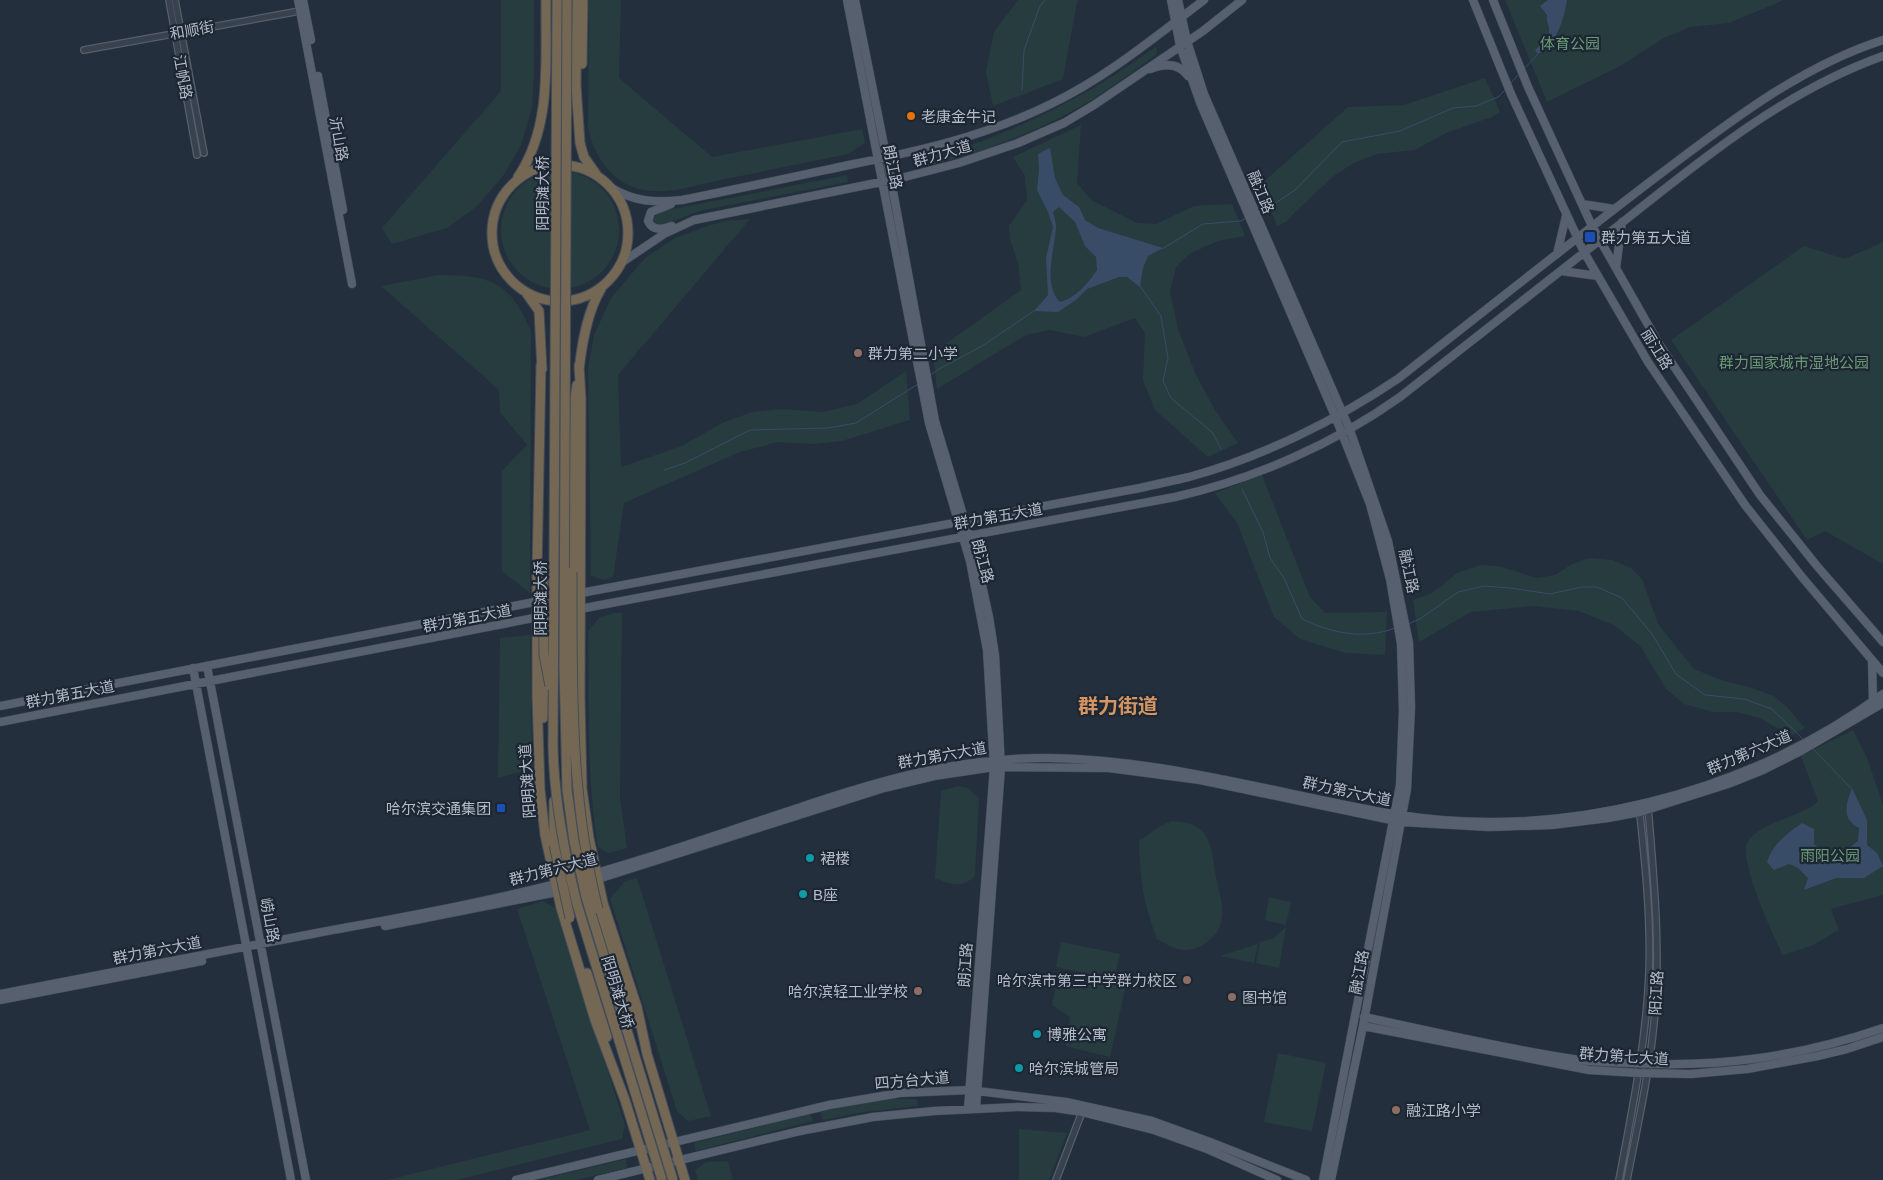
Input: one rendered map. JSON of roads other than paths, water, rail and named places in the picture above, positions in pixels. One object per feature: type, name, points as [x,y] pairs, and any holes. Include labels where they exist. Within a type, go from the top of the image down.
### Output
[{"type":"highway","points":[[540,0],[542,114]]},
{"type":"highway","points":[[546,0],[546,83],[542,114],[525,167],[497,205],[491,235],[495,256],[499,265],[512,282],[534,302],[539,311],[541,365],[545,399],[543,572],[544,779],[554,846],[566,904],[625,1100]]},
{"type":"highway","name":"阳明滩大桥","points":[[557,0],[553,704],[555,788],[567,862],[577,904],[662,1180]]},
{"type":"highway","name":"阳明滩大桥","points":[[567,0],[564,399],[567,790],[574,841],[586,897],[673,1180]]},
{"type":"highway","points":[[524,291],[540,298],[558,301],[581,298],[602,286],[613,276],[621,263],[628,241],[626,218],[620,201],[610,187],[591,168],[584,157],[580,143],[576,0]]},
{"type":"highway","points":[[578,124],[582,88],[583,0]]},
{"type":"highway","points":[[515,181],[535,169],[557,165],[580,168],[600,178]]},
{"type":"highway","points":[[602,286],[594,299],[579,365],[575,398],[572,697],[577,787],[584,844],[598,909],[630,1009],[647,1054],[685,1180]]},
{"type":"highway","name":"阳明滩大道","points":[[541,365],[537,697],[540,783],[545,835],[556,888],[595,1020],[625,1100],[650,1180]]},
{"type":"highway","points":[[579,365],[582,398],[580,697],[582,788],[588,838],[596,877],[637,1007],[647,1054]]},
{"type":"highway","points":[[544,655],[553,704]]},
{"type":"highway","points":[[565,702],[572,666]]},
{"type":"highway","points":[[554,846],[555,788]]},
{"type":"highway","points":[[567,790],[584,844]]},
{"type":"main road","name":"沂山路","points":[[298,0],[354,284],[329,129],[303,0]]},
{"type":"main road","name":"朗江路","points":[[847,0],[877,160],[928,400],[992,635],[997,764],[972,1108]]},
{"type":"main road","name":"朗江路","points":[[855,0],[891,180],[922,372]]},
{"type":"main road","name":"融江路","points":[[1170,0],[1183,44],[1370,504],[1402,623]]},
{"type":"main road","name":"融江路","points":[[1178,0],[1182,17],[1183,44],[1193,83],[1206,118],[1249,206]]},
{"type":"main road","name":"群力大道","points":[[610,187],[634,199],[662,202],[682,200],[877,160],[960,140],[1008,123],[1051,104],[1086,85],[1136,52],[1204,0]]},
{"type":"main road","name":"群力大道","points":[[621,263],[664,234],[694,220],[942,168],[1018,143],[1057,126],[1094,105],[1183,44],[1242,0]]},
{"type":"main road","name":"丽江路","points":[[1473,0],[1511,94],[1566,216],[1584,252],[1648,362],[1745,505],[1802,577],[1883,673]]},
{"type":"main road","name":"丽江路","points":[[1493,0],[1528,87],[1592,226],[1659,344],[1760,495],[1817,566],[1883,642]]},
{"type":"main road","name":"群力第五大道","points":[[0,706],[581,593],[1140,488],[1189,477],[1240,459],[1303,434],[1367,400],[1400,378],[1592,226],[1724,126],[1758,103],[1829,63],[1883,40]]},
{"type":"main road","name":"群力第五大道","points":[[0,722],[581,609],[1175,497],[1249,475],[1350,430],[1400,397],[1697,163],[1775,110],[1831,79],[1883,56]]},
{"type":"main road","points":[[1143,71],[1159,66],[1175,65],[1182,69],[1193,83]]},
{"type":"main road","points":[[682,200],[651,212],[648,224],[658,229],[694,220]]},
{"type":"main road","points":[[1582,204],[1614,209]]},
{"type":"main road","points":[[1557,254],[1566,216]]},
{"type":"main road","points":[[1616,268],[1622,222]]},
{"type":"main road","name":"融江路","points":[[1258,228],[1350,430],[1388,541],[1405,644],[1410,738],[1406,789],[1398,818],[1323,1180]]},
{"type":"main road","points":[[1561,271],[1598,276]]},
{"type":"main road","points":[[1872,660],[1873,701]]},
{"type":"main road","name":"崂山路","points":[[207,666],[306,1180]]},
{"type":"main road","name":"崂山路","points":[[193,668],[291,1180]]},
{"type":"main road","name":"群力第六大道","points":[[1815,740],[1883,694]]},
{"type":"main road","name":"群力第六大道","points":[[0,1000],[459,906],[556,888],[884,788],[997,764],[1109,768],[1191,779],[1398,818],[1473,826],[1519,827],[1583,822],[1648,807],[1728,784],[1764,770],[1883,703]]},
{"type":"main road","points":[[1872,710],[1883,711]]},
{"type":"main road","name":"融江路","points":[[1331,1180],[1363,1026],[1398,818]]},
{"type":"main road","name":"群力第六大道","points":[[0,994],[248,949]]},
{"type":"main road","name":"群力第七大道","points":[[1364,1017],[1582,1060],[1689,1065],[1747,1061],[1811,1050],[1883,1028]]},
{"type":"main road","name":"群力第七大道","points":[[1363,1026],[1589,1070],[1643,1073],[1691,1074],[1747,1068],[1818,1056],[1883,1037]]},
{"type":"main road","name":"四方台大道","points":[[516,1180],[812,1108],[876,1096],[923,1091],[973,1090],[1066,1102],[1146,1120],[1210,1142],[1306,1180]]},
{"type":"main road","points":[[598,1180],[839,1123],[901,1113],[972,1108],[1040,1108],[1082,1112],[1154,1130],[1178,1138],[1277,1180]]},
{"type":"street","name":"江帆路","points":[[169,0],[178,32],[201,154]]},
{"type":"street","name":"江帆路","points":[[176,0],[178,32]]},
{"type":"street","name":"和顺街","points":[[84,50],[300,11]]},
{"type":"street","name":"阳江路","points":[[1644,1064],[1654,1023],[1657,964],[1648,807]]},
{"type":"street","name":"阳江路","points":[[1627,1180],[1644,1064],[1649,947],[1639,809]]},
{"type":"street","name":"阳江路","points":[[1619,1180],[1643,1073]]},
{"type":"street","points":[[1056,1180],[1082,1112]]},
{"type":"water","points":[[1548,0],[1567,0],[1558,31],[1550,45],[1538,54],[1535,50],[1545,41],[1549,32],[1547,15],[1540,6]]},
{"type":"water","points":[[1050,148],[1055,178],[1063,195],[1079,207],[1085,220],[1098,228],[1163,248],[1148,256],[1143,268],[1140,287],[1127,277],[1119,277],[1087,289],[1076,300],[1058,312],[1034,311],[1048,295],[1046,258],[1053,227],[1037,190],[1038,154]],"holes":[[[1059,207],[1075,222],[1085,246],[1096,257],[1097,270],[1086,285],[1076,294],[1060,302],[1055,295],[1051,276],[1056,227],[1053,212]]]},
{"type":"water","points":[[1852,788],[1867,820],[1867,845],[1877,853],[1883,866],[1864,878],[1836,878],[1804,890],[1808,878],[1798,868],[1789,864],[1774,870],[1767,862],[1773,849],[1781,839],[1802,823],[1814,829],[1814,844],[1819,848],[1841,852],[1858,841],[1859,828],[1849,820],[1846,811]]},
{"type":"waterway","points":[[1022,90],[1024,50],[1040,6],[1045,0]]},
{"type":"waterway","points":[[1524,69],[1538,54]]},
{"type":"waterway","points":[[1510,84],[1519,74]]},
{"type":"waterway","points":[[1258,213],[1295,190],[1342,142],[1400,131],[1453,108],[1476,106],[1498,97],[1506,89]]},
{"type":"waterway","points":[[1162,249],[1203,224],[1245,219]]},
{"type":"waterway","points":[[1140,286],[1161,316],[1168,358],[1163,381],[1171,398],[1213,433],[1221,449]]},
{"type":"waterway","points":[[929,376],[982,346],[1034,311]]},
{"type":"waterway","points":[[664,470],[685,463],[750,430],[828,428],[856,423],[918,384]]},
{"type":"waterway","points":[[1242,489],[1263,532],[1270,558],[1284,578],[1302,619],[1324,628],[1348,633],[1371,634],[1395,628]]},
{"type":"waterway","points":[[1408,624],[1420,619],[1458,592],[1484,586],[1550,594],[1582,587],[1597,587],[1622,598],[1652,634],[1676,674],[1705,695],[1744,699],[1772,709],[1803,739]]},
{"type":"waterway","points":[[1813,749],[1852,789]]},
{"type":"place","name":"老康金牛记","points":[[911,116]]},
{"type":"place","name":"群力第五大道","points":[[1590,237]]},
{"type":"place","name":"群力第二小学","points":[[858,353]]},
{"type":"place","name":"哈尔滨交通集团","points":[[501,808]]},
{"type":"place","name":"裙楼","points":[[810,858]]},
{"type":"place","name":"B座","points":[[803,894]]},
{"type":"place","name":"哈尔滨市第三中学群力校区","points":[[1187,980]]},
{"type":"place","name":"哈尔滨轻工业学校","points":[[918,991]]},
{"type":"place","name":"图书馆","points":[[1232,997]]},
{"type":"place","name":"博雅公寓","points":[[1037,1034]]},
{"type":"place","name":"哈尔滨城管局","points":[[1019,1068]]},
{"type":"place","name":"融江路小学","points":[[1396,1110]]},
{"type":"district","name":"群力街道","points":[[1118,706]]},
{"type":"park label","name":"体育公园","points":[[1570,43]]},
{"type":"park label","name":"群力国家城市湿地公园","points":[[1794,362]]},
{"type":"park label","name":"雨阳公园","points":[[1830,855]]}]
